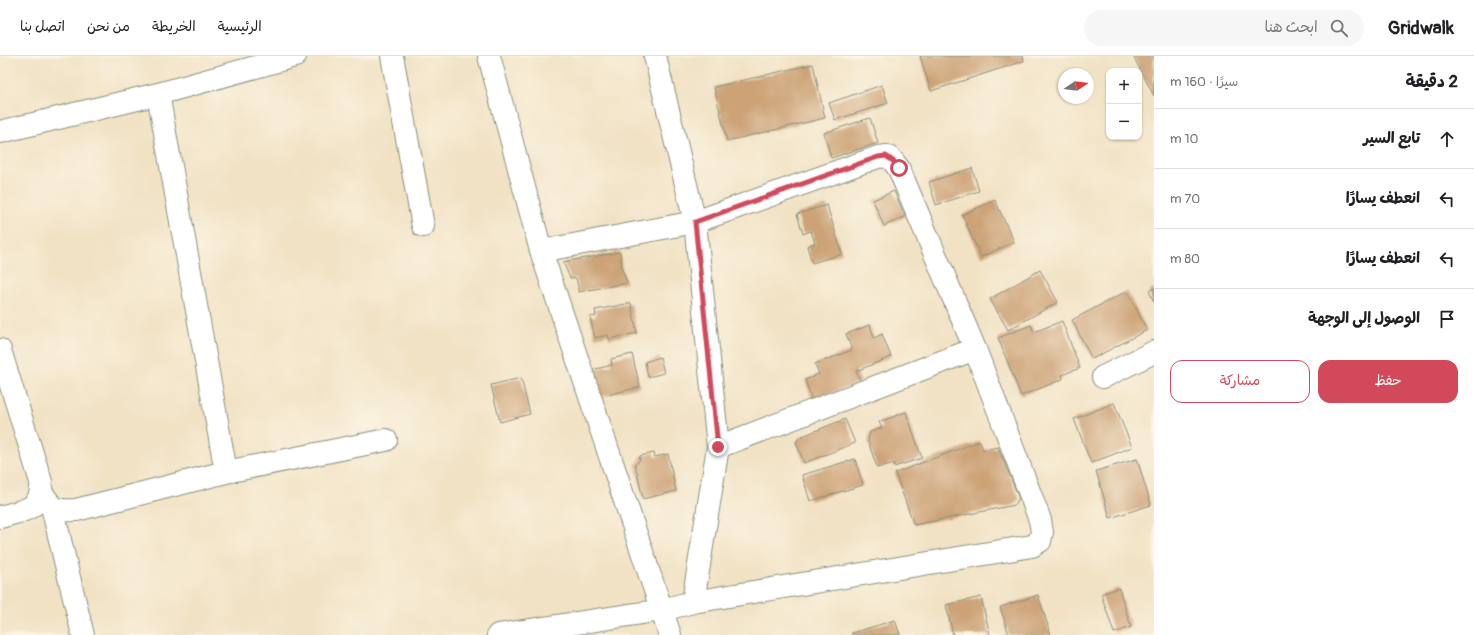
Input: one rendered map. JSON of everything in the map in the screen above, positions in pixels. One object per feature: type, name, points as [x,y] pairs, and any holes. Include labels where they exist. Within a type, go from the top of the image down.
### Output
[{"type":"street","points":[[0,132],[158,94],[295,56]]},
{"type":"street","points":[[392,56],[423,226]]},
{"type":"street","points":[[489,56],[541,251],[670,635]]},
{"type":"street","points":[[658,57],[695,222],[718,447],[693,602]]},
{"type":"street","points":[[158,94],[226,472]]},
{"type":"street","points":[[498,635],[662,610],[693,602],[1032,546],[1040,541],[1042,532],[1040,520],[975,349],[899,168],[886,156],[878,157],[695,222],[541,251]]},
{"type":"street","points":[[718,447],[975,349]]},
{"type":"street","points":[[0,350],[47,500],[83,635]]},
{"type":"street","points":[[1103,377],[1154,352]]},
{"type":"street","points":[[47,500],[62,511],[76,510],[226,472],[386,440]]},
{"type":"street","points":[[0,516],[26,509],[47,500]]},
{"type":"building","points":[[920,56],[1023,56],[1024,61],[931,91]]},
{"type":"building","points":[[1133,56],[1154,56],[1154,96],[1142,73],[1142,68],[1139,68]]},
{"type":"building","points":[[813,64],[825,118],[727,141],[714,87]]},
{"type":"building","points":[[882,85],[888,103],[835,120],[829,103]]},
{"type":"building","points":[[870,118],[878,143],[831,158],[824,133]]},
{"type":"building","points":[[972,168],[979,191],[936,205],[929,182]]},
{"type":"building","points":[[894,191],[905,217],[884,226],[873,200]]},
{"type":"building","points":[[995,200],[1014,242],[981,257],[962,215]]},
{"type":"building","points":[[827,205],[842,254],[812,263],[807,246],[815,243],[811,231],[803,234],[797,214]]},
{"type":"building","points":[[620,252],[622,269],[627,283],[578,292],[576,278],[570,278],[563,262]]},
{"type":"building","points":[[1040,270],[1058,302],[1008,330],[990,299]]},
{"type":"building","points":[[1154,288],[1154,302],[1149,291]]},
{"type":"building","points":[[1127,291],[1147,330],[1092,359],[1072,320]]},
{"type":"building","points":[[631,303],[637,333],[609,339],[608,335],[595,338],[590,317],[596,316],[595,310]]},
{"type":"building","points":[[1062,321],[1080,368],[1062,375],[1063,379],[1021,396],[998,338],[1031,325],[1034,332]]},
{"type":"building","points":[[870,325],[874,338],[882,334],[891,357],[856,371],[861,382],[812,400],[805,380],[819,374],[815,364],[852,350],[846,334]]},
{"type":"building","points":[[632,354],[640,387],[599,397],[592,370],[612,365],[611,359]]},
{"type":"building","points":[[660,357],[664,373],[648,377],[645,362]]},
{"type":"building","points":[[521,378],[530,414],[500,422],[491,385]]},
{"type":"building","points":[[1114,403],[1132,447],[1091,463],[1074,419]]},
{"type":"building","points":[[906,412],[922,458],[894,467],[894,463],[877,468],[868,441],[870,432],[882,428],[879,422]]},
{"type":"building","points":[[845,419],[855,443],[804,463],[796,442],[800,437]]},
{"type":"building","points":[[980,441],[983,450],[998,447],[1019,498],[1015,505],[914,525],[895,473]]},
{"type":"building","points":[[654,453],[655,457],[668,454],[676,491],[643,499],[635,464],[639,461],[640,456]]},
{"type":"building","points":[[855,459],[863,485],[810,501],[802,475]]},
{"type":"building","points":[[1137,459],[1151,505],[1110,518],[1096,471]]},
{"type":"building","points":[[1119,588],[1131,627],[1114,633],[1101,594]]},
{"type":"building","points":[[1038,595],[1051,635],[1009,635],[1000,607]]},
{"type":"building","points":[[981,597],[990,635],[953,635],[946,605]]},
{"type":"building","points":[[895,620],[900,635],[852,635],[852,633]]},
{"type":"route","points":[[718,447],[695,222],[878,157],[886,156],[899,168]]}]
